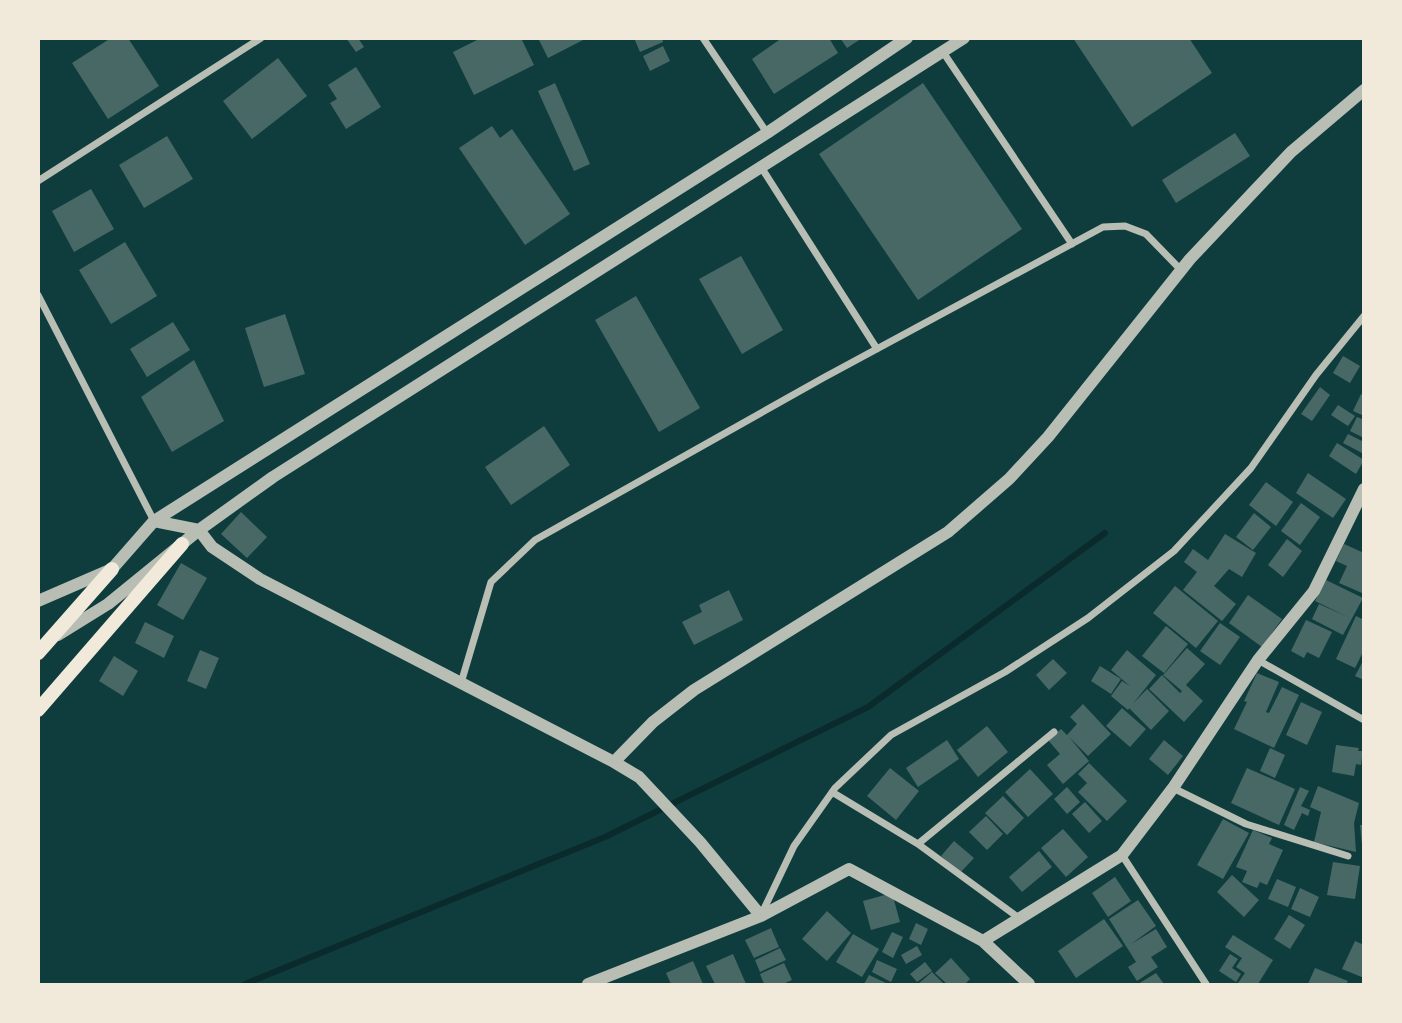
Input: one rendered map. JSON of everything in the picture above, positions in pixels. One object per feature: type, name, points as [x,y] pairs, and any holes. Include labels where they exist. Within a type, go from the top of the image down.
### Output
[{"type":"main road","points":[[38,710],[181,544]]},
{"type":"main road","points":[[40,650],[112,569]]},
{"type":"street","points":[[38,181],[261,38]]},
{"type":"street","points":[[703,38],[767,132]]},
{"type":"street","points":[[38,601],[112,569],[155,521],[767,132],[907,38]]},
{"type":"street","points":[[40,650],[65,629],[108,604],[199,530],[285,470],[964,38]]},
{"type":"street","points":[[943,52],[1072,244]]},
{"type":"street","points":[[614,762],[653,722],[694,690],[948,532],[1009,479],[1048,437],[1181,270],[1291,152],[1363,90]]},
{"type":"street","points":[[761,167],[877,349]]},
{"type":"street","points":[[461,683],[491,582],[535,541],[877,349],[1103,227],[1125,226],[1146,234],[1181,270]]},
{"type":"street","points":[[38,295],[155,521]]},
{"type":"street","points":[[761,916],[794,846],[832,792],[891,735],[1005,672],[1047,645],[1088,618],[1174,551],[1251,468],[1316,375],[1363,316]]},
{"type":"street","points":[[983,941],[1122,855],[1173,788],[1258,660],[1314,591],[1363,489]]},
{"type":"street","points":[[155,521],[199,530],[212,547],[260,579],[614,762],[639,778],[700,842],[761,916]]},
{"type":"street","points":[[1258,660],[1363,720]]},
{"type":"street","points":[[918,844],[1054,732]]},
{"type":"street","points":[[1173,788],[1246,824],[1348,856]]},
{"type":"street","points":[[832,792],[918,844],[1019,918]]},
{"type":"street","points":[[1122,855],[1206,985]]},
{"type":"street","points":[[588,985],[761,916],[849,869],[983,941],[1029,985]]},
{"type":"building","points":[[111,38],[128,38],[159,86],[108,119],[72,63]]},
{"type":"building","points":[[346,38],[358,38],[364,47],[356,52]]},
{"type":"building","points":[[481,38],[521,38],[534,65],[474,95],[453,52]]},
{"type":"building","points":[[538,38],[587,38],[548,58]]},
{"type":"building","points":[[634,38],[662,38],[663,42],[640,52]]},
{"type":"building","points":[[782,38],[829,38],[838,53],[774,94],[752,59]]},
{"type":"building","points":[[840,38],[862,38],[847,48]]},
{"type":"building","points":[[1073,38],[1189,38],[1212,73],[1132,127]]},
{"type":"building","points":[[663,46],[670,61],[650,71],[643,56]]},
{"type":"building","points":[[278,58],[307,96],[252,139],[223,101]]},
{"type":"building","points":[[356,67],[381,107],[346,129],[330,103],[337,99],[328,85]]},
{"type":"building","points":[[555,83],[590,164],[574,171],[538,91]]},
{"type":"building","points":[[923,83],[1022,229],[918,300],[819,154]]},
{"type":"building","points":[[492,126],[500,138],[512,129],[570,214],[525,245],[459,148]]},
{"type":"building","points":[[1235,133],[1250,156],[1176,203],[1162,180]]},
{"type":"building","points":[[167,136],[193,179],[144,208],[119,165]]},
{"type":"building","points":[[91,189],[114,229],[74,252],[52,211]]},
{"type":"building","points":[[125,242],[157,296],[111,324],[79,270]]},
{"type":"building","points":[[741,256],[783,330],[742,354],[699,279]]},
{"type":"building","points":[[636,296],[700,408],[659,432],[595,320]]},
{"type":"building","points":[[285,314],[305,374],[264,387],[245,328]]},
{"type":"building","points":[[173,322],[190,350],[147,377],[130,349]]},
{"type":"building","points":[[1343,356],[1360,366],[1350,383],[1333,373]]},
{"type":"building","points":[[194,360],[224,421],[172,452],[141,397]]},
{"type":"building","points":[[1320,387],[1330,395],[1312,421],[1301,414]]},
{"type":"building","points":[[1361,394],[1364,395],[1364,416],[1353,411]]},
{"type":"building","points":[[1338,405],[1355,416],[1348,426],[1331,415]]},
{"type":"building","points":[[1357,417],[1364,420],[1364,438],[1350,431]]},
{"type":"building","points":[[544,426],[570,465],[511,505],[485,467]]},
{"type":"building","points":[[1348,434],[1364,442],[1364,454],[1343,443]]},
{"type":"building","points":[[1337,443],[1364,460],[1356,474],[1329,456]]},
{"type":"building","points":[[1308,473],[1346,499],[1333,518],[1296,493]]},
{"type":"building","points":[[1266,482],[1293,502],[1276,526],[1249,505]]},
{"type":"building","points":[[1301,503],[1320,517],[1300,545],[1281,531]]},
{"type":"building","points":[[241,512],[267,537],[247,558],[221,534]]},
{"type":"building","points":[[1254,513],[1271,527],[1253,550],[1236,537]]},
{"type":"building","points":[[1225,534],[1256,553],[1242,577],[1229,569],[1214,586],[1236,604],[1222,621],[1183,590],[1197,572],[1184,562],[1193,549],[1208,560]]},
{"type":"building","points":[[1287,539],[1302,551],[1283,577],[1268,565]]},
{"type":"building","points":[[1344,544],[1364,553],[1362,593],[1339,583],[1347,566],[1336,561]]},
{"type":"building","points":[[181,563],[207,578],[183,620],[157,605]]},
{"type":"building","points":[[1326,580],[1363,598],[1343,635],[1312,619],[1319,604],[1348,617],[1315,601]]},
{"type":"building","points":[[1175,586],[1218,621],[1196,648],[1153,613]]},
{"type":"building","points":[[729,590],[743,620],[694,645],[682,622],[702,612],[699,605]]},
{"type":"building","points":[[1248,595],[1282,619],[1262,647],[1229,623]]},
{"type":"building","points":[[1356,616],[1364,620],[1364,650],[1355,668],[1336,659]]},
{"type":"building","points":[[1306,620],[1332,632],[1319,658],[1307,652],[1304,658],[1291,651]]},
{"type":"building","points":[[145,622],[174,636],[164,658],[135,643]]},
{"type":"building","points":[[1220,623],[1240,637],[1220,665],[1200,651]]},
{"type":"building","points":[[1166,626],[1188,644],[1164,673],[1142,656]]},
{"type":"building","points":[[1187,648],[1205,664],[1186,685],[1203,701],[1184,722],[1149,689],[1162,675],[1180,693],[1182,691],[1163,675]]},
{"type":"building","points":[[200,650],[219,658],[206,689],[187,681]]},
{"type":"building","points":[[1127,650],[1156,675],[1128,710],[1111,696],[1122,681],[1130,686],[1111,670]]},
{"type":"building","points":[[114,656],[138,671],[123,696],[99,681]]},
{"type":"building","points":[[1053,659],[1067,673],[1049,690],[1036,675]]},
{"type":"building","points":[[1364,659],[1364,680],[1355,676]]},
{"type":"building","points":[[1100,666],[1121,679],[1111,694],[1091,681]]},
{"type":"building","points":[[1257,673],[1279,682],[1266,712],[1269,713],[1282,687],[1299,695],[1274,748],[1234,729]]},
{"type":"building","points":[[1147,689],[1169,711],[1151,730],[1129,708]]},
{"type":"building","points":[[1301,702],[1322,712],[1307,745],[1286,735]]},
{"type":"building","points":[[1083,704],[1111,734],[1088,756],[1069,737],[1089,761],[1063,784],[1047,765],[1060,754],[1048,740],[1061,729],[1067,735],[1077,724],[1070,717]]},
{"type":"building","points":[[1122,708],[1146,729],[1130,747],[1106,726]]},
{"type":"building","points":[[987,726],[1008,752],[978,777],[957,750]]},
{"type":"building","points":[[947,740],[959,759],[918,787],[906,768]]},
{"type":"building","points":[[1164,740],[1183,756],[1168,775],[1149,759]]},
{"type":"building","points":[[1336,745],[1363,751],[1361,765],[1356,764],[1354,776],[1332,772]]},
{"type":"building","points":[[1270,748],[1285,755],[1275,778],[1260,771]]},
{"type":"building","points":[[1089,763],[1127,801],[1107,821],[1078,792],[1087,783],[1078,774]]},
{"type":"building","points":[[890,768],[919,791],[896,820],[867,796]]},
{"type":"building","points":[[1247,768],[1295,789],[1279,825],[1231,803]]},
{"type":"building","points":[[1030,769],[1053,794],[1028,817],[1005,792]]},
{"type":"building","points":[[1318,786],[1359,803],[1354,823],[1356,852],[1314,842],[1321,812],[1310,807]]},
{"type":"building","points":[[1067,787],[1080,802],[1067,814],[1054,799]]},
{"type":"building","points":[[1300,787],[1309,791],[1301,806],[1310,810],[1308,816],[1302,813],[1294,830],[1284,825]]},
{"type":"building","points":[[1003,796],[1024,818],[1007,835],[985,813]]},
{"type":"building","points":[[1085,802],[1102,821],[1089,833],[1072,814]]},
{"type":"building","points":[[986,816],[1003,834],[987,850],[969,832]]},
{"type":"building","points":[[1223,819],[1249,833],[1223,879],[1197,865]]},
{"type":"building","points":[[1360,825],[1364,825],[1364,845],[1362,845]]},
{"type":"building","points":[[1063,829],[1088,857],[1066,877],[1041,848]]},
{"type":"building","points":[[1253,830],[1272,838],[1269,844],[1283,850],[1267,885],[1260,882],[1257,888],[1242,882],[1247,871],[1236,867]]},
{"type":"building","points":[[954,841],[974,858],[960,873],[941,856]]},
{"type":"building","points":[[1039,851],[1052,867],[1022,892],[1009,877]]},
{"type":"building","points":[[1333,862],[1360,866],[1355,899],[1327,895]]},
{"type":"building","points":[[1232,875],[1259,900],[1244,917],[1217,892]]},
{"type":"building","points":[[1115,877],[1131,901],[1108,917],[1092,893]]},
{"type":"building","points":[[1277,879],[1296,887],[1288,907],[1268,899]]},
{"type":"building","points":[[1300,888],[1319,897],[1310,917],[1291,909]]},
{"type":"building","points":[[892,893],[900,922],[871,930],[863,901]]},
{"type":"building","points":[[1138,900],[1156,926],[1131,944],[1156,929],[1167,947],[1151,957],[1158,967],[1137,981],[1128,967],[1136,962],[1109,919]]},
{"type":"building","points":[[827,911],[851,933],[827,961],[802,939]]},
{"type":"building","points":[[1289,915],[1305,925],[1290,949],[1274,939]]},
{"type":"building","points":[[1104,919],[1123,946],[1076,978],[1058,951]]},
{"type":"building","points":[[916,923],[928,929],[921,945],[909,939]]},
{"type":"building","points":[[771,928],[779,947],[754,958],[745,940]]},
{"type":"building","points":[[892,932],[903,937],[893,958],[882,952]]},
{"type":"building","points":[[853,934],[879,949],[862,977],[836,962]]},
{"type":"building","points":[[1233,935],[1273,960],[1258,984],[1238,983],[1245,973],[1236,967],[1242,958],[1225,947]]},
{"type":"building","points":[[1355,941],[1364,945],[1364,978],[1342,969]]},
{"type":"building","points":[[917,946],[922,955],[906,964],[901,955]]},
{"type":"building","points":[[780,948],[786,960],[760,972],[755,960]]},
{"type":"building","points":[[733,954],[746,984],[715,984],[706,966]]},
{"type":"building","points":[[1230,954],[1238,959],[1232,968],[1241,974],[1236,982],[1219,971]]},
{"type":"building","points":[[951,958],[970,979],[965,984],[947,984],[935,973]]},
{"type":"building","points":[[877,960],[897,969],[891,982],[872,972]]},
{"type":"building","points":[[693,961],[703,984],[671,984],[666,973]]},
{"type":"building","points":[[925,962],[932,971],[917,982],[910,974]]},
{"type":"building","points":[[784,963],[792,980],[783,984],[764,984],[760,974]]},
{"type":"building","points":[[1315,968],[1348,981],[1346,984],[1308,984]]},
{"type":"building","points":[[932,972],[944,984],[918,984]]},
{"type":"building","points":[[1156,973],[1164,984],[1138,984]]},
{"type":"building","points":[[869,975],[888,984],[864,984]]},
{"type":"waterway","points":[[245,984],[605,837],[868,707],[1105,533]]}]
